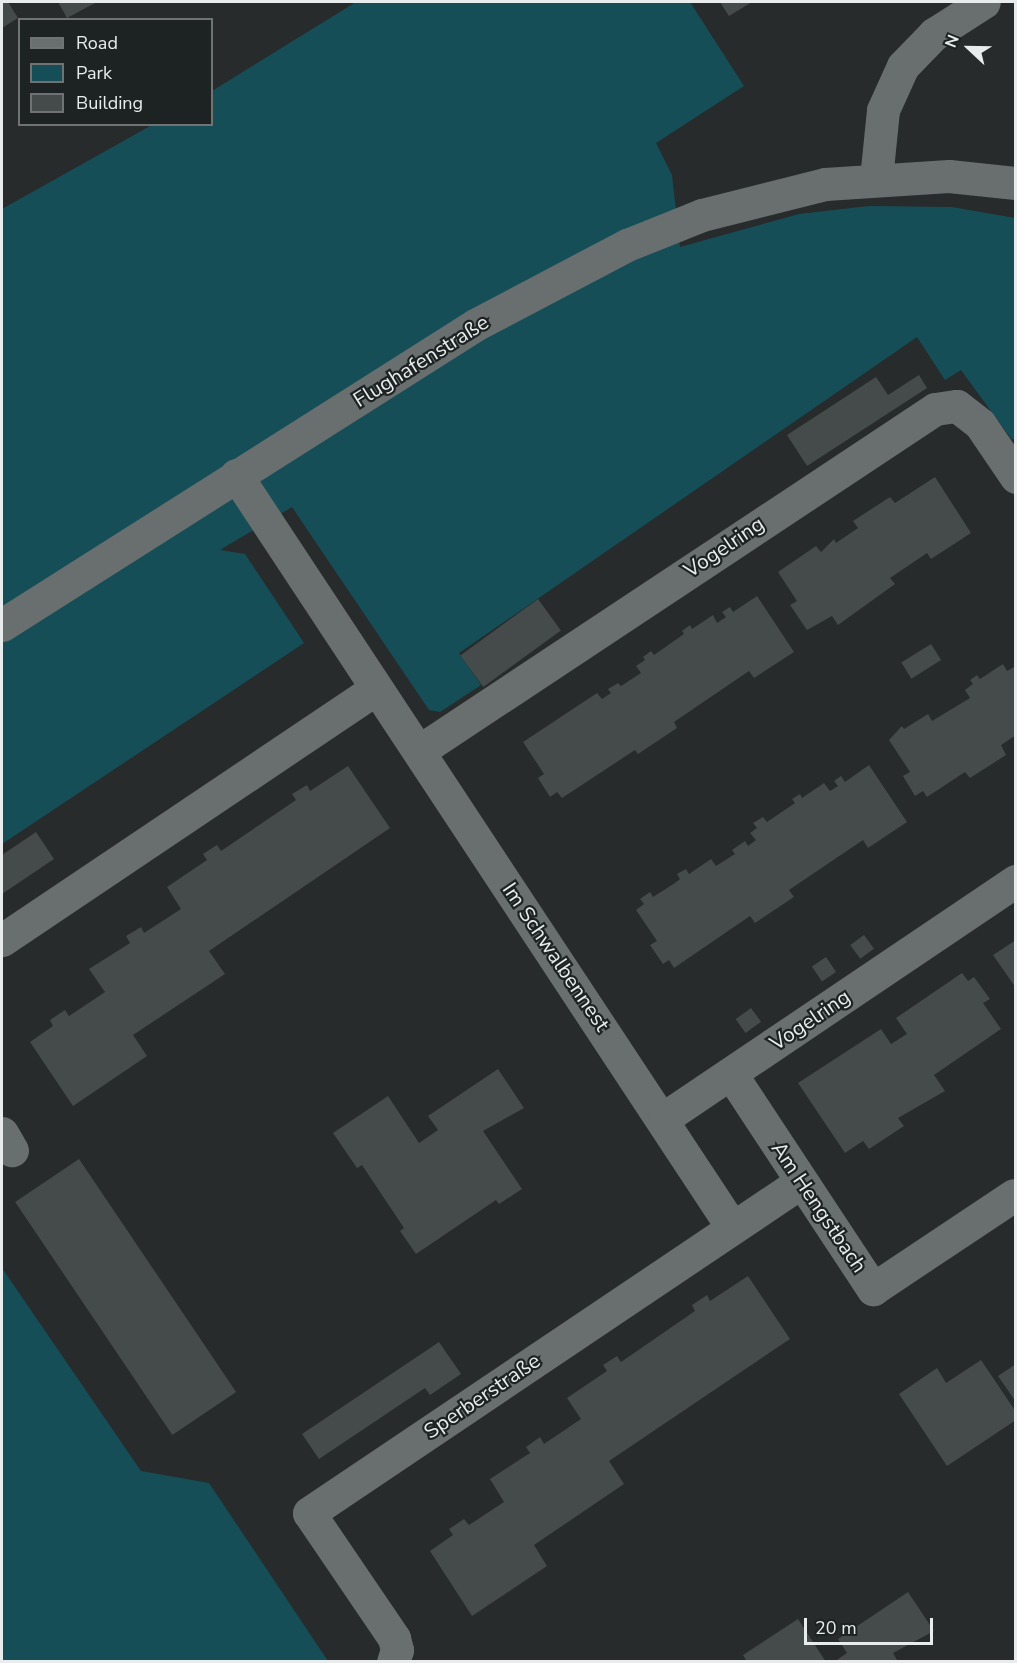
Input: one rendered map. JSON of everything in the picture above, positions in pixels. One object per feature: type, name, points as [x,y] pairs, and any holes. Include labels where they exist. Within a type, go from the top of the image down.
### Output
[{"type":"street","points":[[876,179],[882,110],[903,66],[934,34],[984,2]]},
{"type":"street","name":"Flughafenstraße","points":[[2,626],[236,475],[475,326],[627,245],[702,215],[790,190],[876,179],[949,176],[1016,183]]},
{"type":"street","name":"Vogelring","points":[[419,751],[935,410],[957,406],[980,424],[1016,477]]},
{"type":"street","name":"Im Schwalbennest","points":[[236,475],[375,689],[419,751],[664,1118],[732,1227]]},
{"type":"street","points":[[2,940],[375,689]]},
{"type":"street","name":"Vogelring","points":[[664,1118],[1016,881]]},
{"type":"street","name":"Am Hengstbach","points":[[731,1074],[873,1289],[1014,1195]]},
{"type":"street","name":"Sperberstraße","points":[[393,1662],[397,1650],[394,1638],[309,1513],[801,1182]]},
{"type":"green space","points":[[356,2],[690,2],[744,86],[656,143],[672,175],[680,247],[799,214],[869,206],[952,207],[1015,218],[1015,438],[1012,440],[961,370],[945,380],[917,337],[459,653],[481,685],[440,712],[429,710],[292,507],[220,550],[245,554],[304,643],[2,844],[2,209],[150,126],[213,126],[213,90]]},
{"type":"green space","points":[[2,1268],[141,1471],[209,1483],[328,1661],[2,1661]]},
{"type":"building","points":[[2,2],[8,2],[18,18],[2,28]]},
{"type":"building","points":[[58,2],[97,2],[67,18]]},
{"type":"building","points":[[720,2],[752,2],[729,16]]},
{"type":"building","points":[[919,375],[927,388],[807,466],[787,435],[876,377],[888,395]]},
{"type":"building","points":[[935,477],[971,533],[931,559],[927,553],[890,578],[895,584],[838,625],[832,616],[807,630],[790,605],[797,601],[778,572],[816,546],[821,552],[834,539],[836,543],[858,528],[853,521],[890,497],[895,503]]},
{"type":"building","points":[[757,596],[794,652],[754,678],[749,671],[674,722],[677,728],[638,754],[635,750],[562,798],[557,792],[550,797],[538,778],[544,774],[523,742],[597,693],[602,699],[611,693],[608,689],[618,683],[621,686],[641,673],[636,666],[645,660],[643,657],[651,651],[654,655],[684,634],[682,631],[690,625],[692,629],[713,615],[717,623],[726,617],[722,612],[730,607],[733,612]]},
{"type":"building","points":[[538,599],[561,631],[483,687],[460,655]]},
{"type":"building","points":[[931,644],[941,660],[911,679],[901,663]]},
{"type":"building","points":[[1003,664],[1007,671],[1016,666],[1016,735],[1001,745],[1006,755],[970,778],[965,772],[927,797],[923,791],[915,796],[903,776],[910,772],[889,740],[902,726],[904,729],[928,714],[932,721],[970,698],[965,690],[973,684],[970,680],[977,675],[980,679]]},
{"type":"building","points":[[869,765],[907,822],[868,848],[863,840],[789,890],[794,897],[755,923],[750,916],[674,968],[669,960],[663,964],[650,945],[657,941],[636,910],[644,904],[640,899],[650,892],[653,897],[675,883],[680,879],[677,874],[686,869],[689,874],[711,859],[716,866],[735,854],[732,850],[745,841],[748,846],[756,840],[750,833],[757,828],[753,823],[763,817],[767,822],[795,803],[792,799],[800,794],[802,798],[824,783],[830,791],[838,786],[834,781],[841,776],[845,782]]},
{"type":"building","points":[[348,766],[390,828],[209,951],[225,974],[133,1035],[147,1056],[73,1106],[30,1042],[53,1026],[50,1020],[65,1010],[69,1016],[105,992],[89,969],[130,943],[126,936],[141,927],[144,933],[181,909],[167,887],[207,860],[203,854],[217,845],[221,851],[296,800],[292,794],[307,785],[310,791]]},
{"type":"building","points":[[36,832],[54,859],[2,894],[2,855]]},
{"type":"building","points":[[864,935],[874,949],[860,959],[850,945]]},
{"type":"building","points":[[1016,940],[1016,988],[993,955]]},
{"type":"building","points":[[826,957],[836,972],[822,981],[812,967]]},
{"type":"building","points":[[962,973],[968,981],[974,977],[990,999],[983,1003],[1001,1029],[934,1075],[945,1091],[898,1118],[904,1126],[869,1149],[863,1141],[845,1153],[798,1083],[881,1029],[891,1044],[907,1034],[896,1018]]},
{"type":"building","points":[[751,1008],[761,1022],[746,1033],[736,1019]]},
{"type":"building","points":[[498,1069],[524,1108],[483,1131],[522,1189],[499,1204],[496,1200],[416,1254],[400,1231],[404,1228],[362,1165],[357,1168],[333,1133],[388,1096],[419,1143],[438,1130],[428,1116]]},
{"type":"building","points":[[79,1159],[236,1392],[172,1435],[15,1202]]},
{"type":"building","points":[[748,1276],[790,1339],[609,1461],[624,1484],[534,1545],[547,1566],[472,1616],[430,1551],[453,1535],[449,1529],[464,1519],[469,1525],[504,1502],[490,1479],[530,1453],[526,1447],[540,1437],[544,1444],[581,1419],[567,1398],[607,1371],[603,1365],[617,1356],[621,1362],[695,1311],[692,1305],[707,1295],[710,1301]]},
{"type":"building","points":[[439,1342],[461,1374],[430,1395],[425,1388],[319,1459],[302,1434]]},
{"type":"building","points":[[981,1360],[1016,1412],[1016,1420],[947,1466],[899,1394],[937,1368],[946,1383]]},
{"type":"building","points":[[1016,1364],[1016,1402],[998,1376]]},
{"type":"building","points":[[908,1592],[934,1631],[893,1653],[898,1662],[834,1662],[847,1653],[838,1639]]},
{"type":"building","points":[[798,1619],[826,1662],[747,1662],[743,1655]]}]
